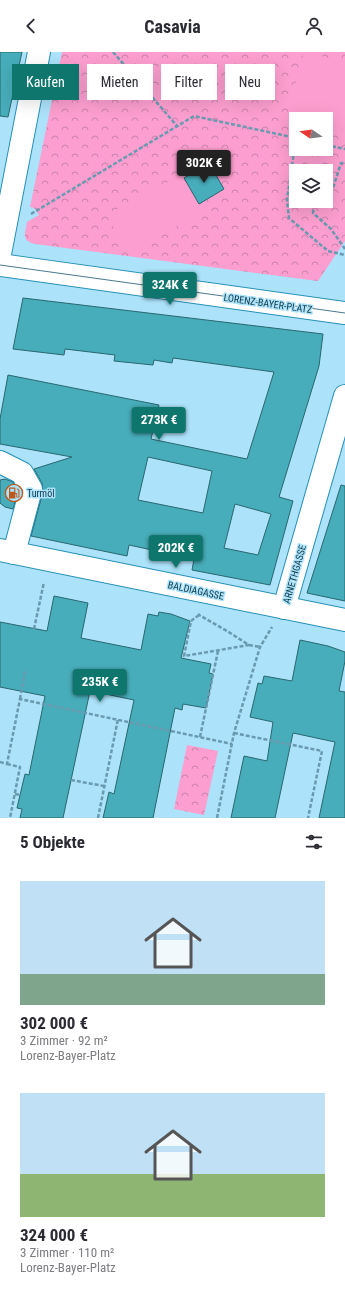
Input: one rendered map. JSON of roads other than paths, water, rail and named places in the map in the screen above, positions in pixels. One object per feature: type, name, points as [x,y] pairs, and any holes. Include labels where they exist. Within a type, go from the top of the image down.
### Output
[{"type":"street","points":[[0,254],[39,52]]},
{"type":"street","name":"LORENZ-BAYER-PLATZ","points":[[0,265],[345,313]]},
{"type":"street","name":"ARNETHGASSE","points":[[284,608],[345,396]]},
{"type":"street","points":[[0,462],[22,473],[31,489],[7,552]]},
{"type":"street","name":"BALDIAGASSE","points":[[7,552],[345,620]]},
{"type":"tram line","points":[[0,265],[345,313]]},
{"type":"place","name":"Turmöl","points":[[14,493]]}]
